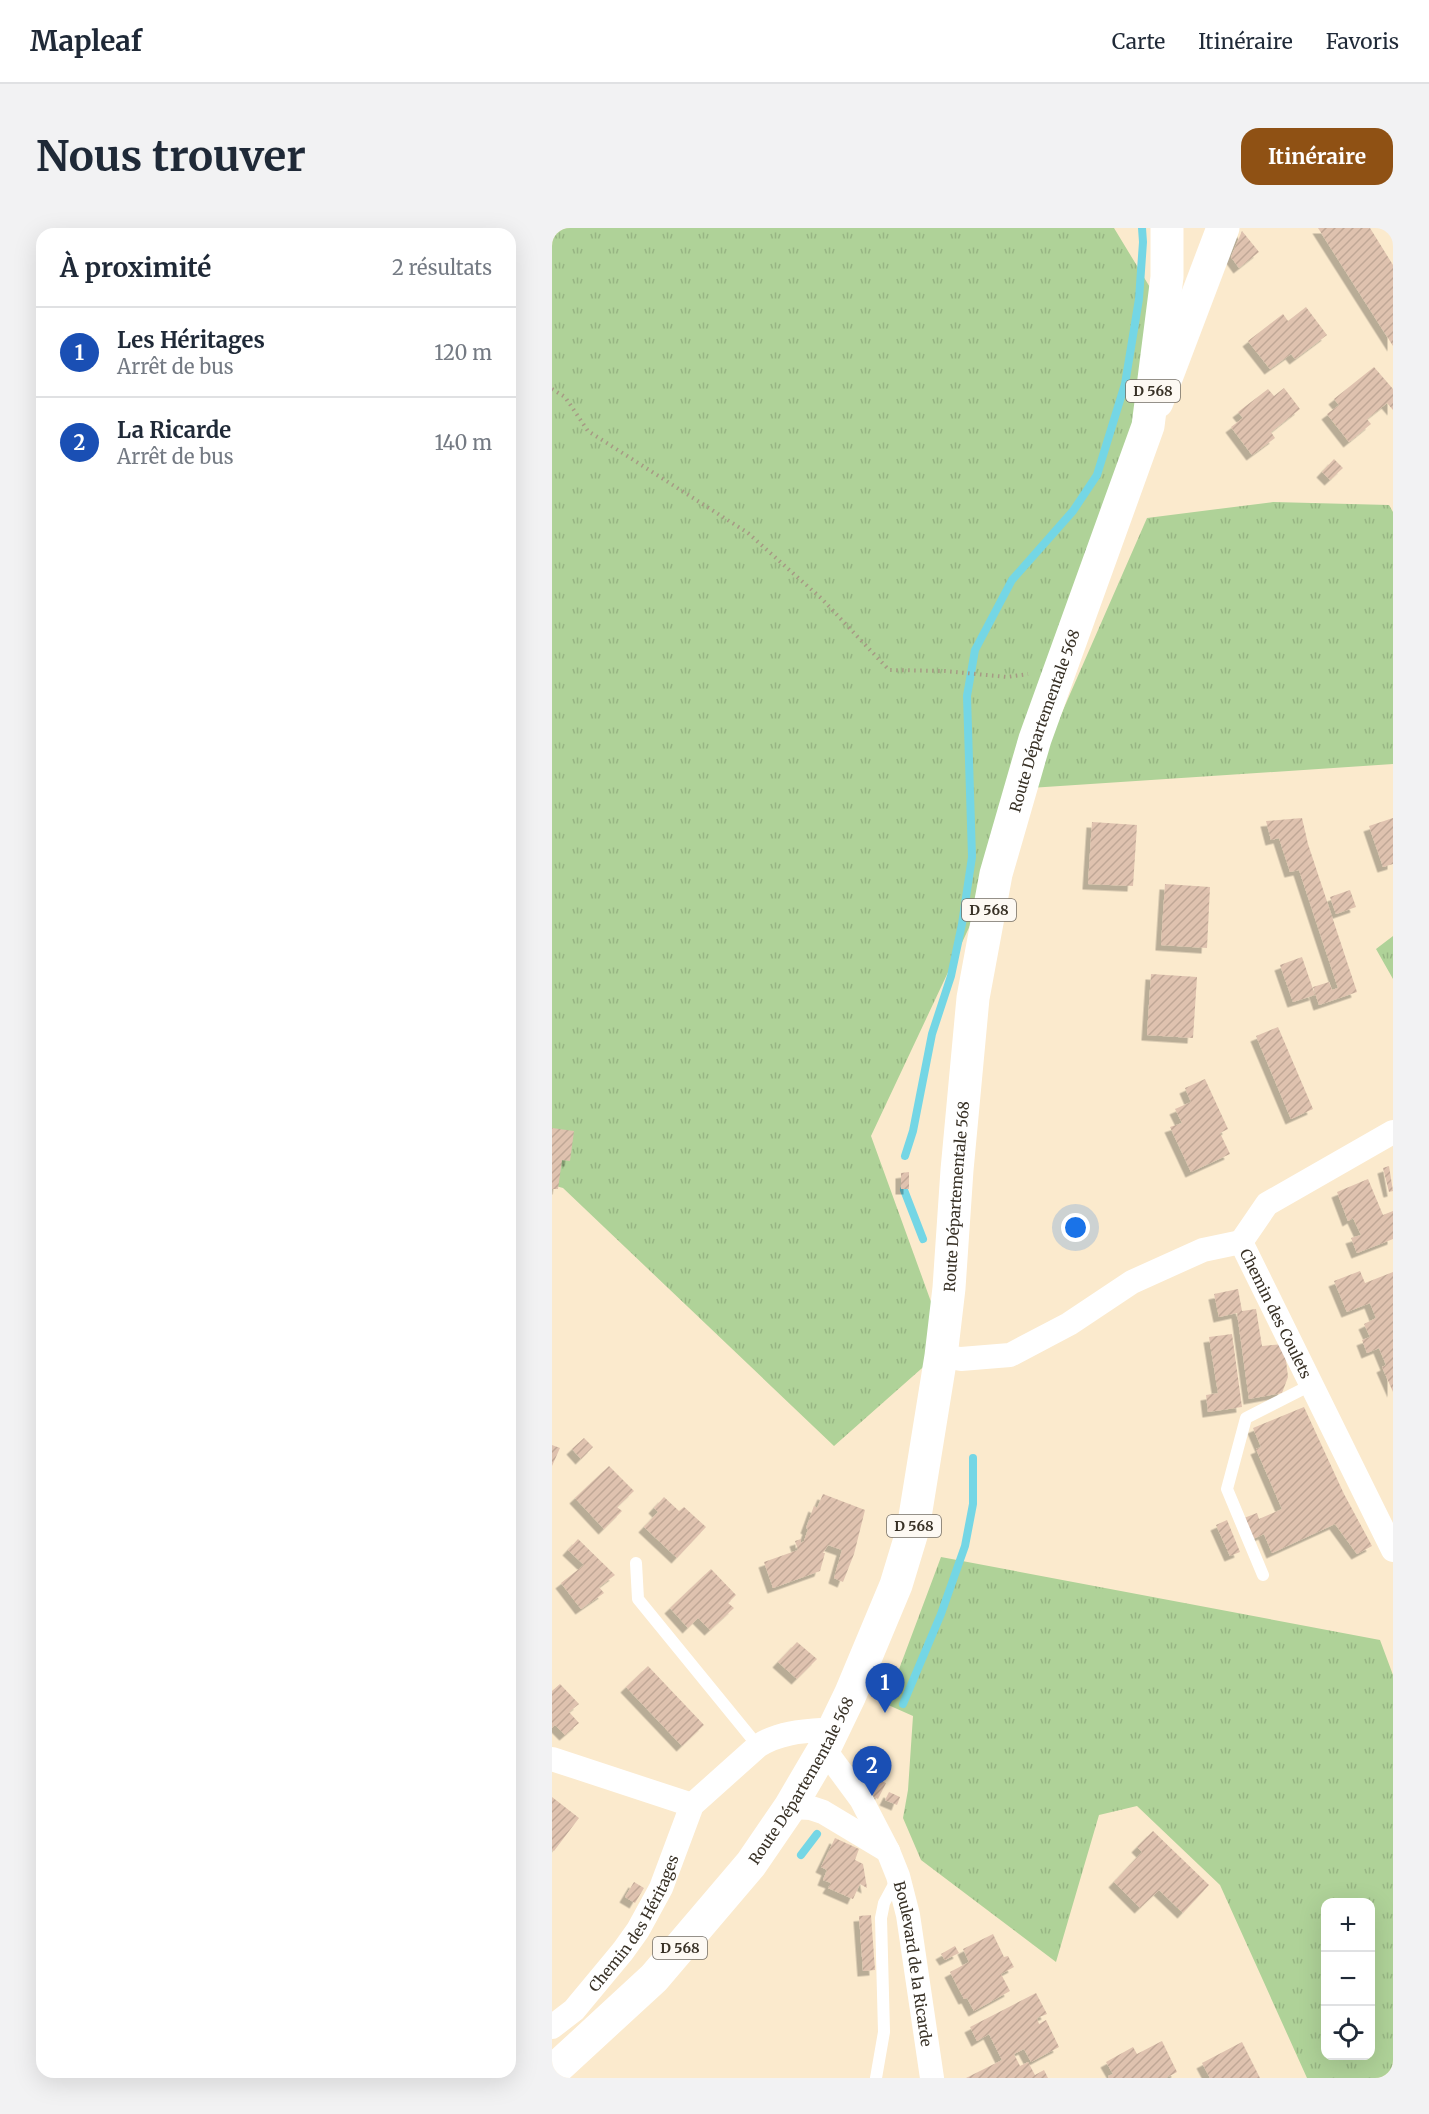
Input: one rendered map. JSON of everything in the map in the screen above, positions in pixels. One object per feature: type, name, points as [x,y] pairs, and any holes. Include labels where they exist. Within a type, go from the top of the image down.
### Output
[{"type":"main road","name":"Route Départementale 568","points":[[552,2072],[654,1978],[751,1864],[790,1807],[829,1739],[888,1605],[913,1529],[941,1356],[949,1288],[973,998],[996,874],[1035,740],[1148,426],[1167,277],[1167,228]]},
{"type":"main road","points":[[1148,426],[1223,228]]},
{"type":"street","points":[[1241,1242],[1267,1204],[1393,1132]]},
{"type":"street","name":"Chemin des Coulets","points":[[941,1356],[961,1359],[1010,1355],[1069,1324],[1132,1282],[1203,1250],[1241,1242],[1393,1550]]},
{"type":"street","name":"Chemin des Héritages","points":[[552,2027],[574,2010],[638,1930],[661,1888],[692,1805],[770,1738],[786,1733],[829,1739]]},
{"type":"street","name":"Boulevard de la Ricarde","points":[[829,1739],[888,1851],[898,1876],[908,1915],[932,2078]]},
{"type":"street","points":[[552,1759],[692,1805]]},
{"type":"street","points":[[790,1807],[811,1808],[823,1812],[888,1851]]},
{"type":"lane","points":[[1263,1575],[1227,1489],[1246,1418],[1311,1385]]},
{"type":"lane","points":[[636,1563],[638,1599],[758,1746]]},
{"type":"lane","points":[[876,2078],[884,2032],[881,1918],[889,1890],[898,1876]]},
{"type":"path","points":[[552,389],[565,398],[588,431],[748,533],[822,598],[888,670],[945,671],[1007,677],[1061,669]]},
{"type":"green space","points":[[552,228],[1114,228],[1168,317],[1032,781],[1147,518],[1273,502],[1389,505],[1393,512],[1393,764],[1030,788],[1022,815],[871,1136],[947,1346],[834,1446],[563,1188],[552,1185]]},
{"type":"green space","points":[[1393,936],[1393,979],[1376,949]]},
{"type":"green space","points":[[941,1557],[1380,1640],[1393,1675],[1393,2078],[1307,2078],[1220,1885],[1137,1806],[1099,1815],[1056,1962],[921,1860],[903,1818],[908,1790],[913,1716],[886,1704]]},
{"type":"building","points":[[1318,228],[1370,228],[1393,265],[1393,346]]},
{"type":"building","points":[[1242,231],[1259,252],[1239,268],[1231,257]]},
{"type":"building","points":[[1306,307],[1327,335],[1295,359],[1291,354],[1270,369],[1248,341],[1283,314],[1288,321]]},
{"type":"building","points":[[1374,367],[1393,389],[1393,410],[1387,403],[1367,419],[1371,424],[1349,442],[1327,414],[1339,405],[1334,399]]},
{"type":"building","points":[[1284,388],[1300,409],[1271,432],[1275,438],[1252,455],[1231,427],[1243,418],[1238,412],[1268,389],[1274,396]]},
{"type":"building","points":[[1334,459],[1343,468],[1330,480],[1322,472]]},
{"type":"building","points":[[1302,818],[1308,844],[1357,992],[1319,1005],[1313,987],[1329,982],[1332,990],[1338,988],[1299,870],[1290,872],[1279,838],[1271,840],[1266,821]]},
{"type":"building","points":[[1393,818],[1393,864],[1383,867],[1369,826]]},
{"type":"building","points":[[1092,822],[1137,825],[1133,886],[1088,884]]},
{"type":"building","points":[[1165,884],[1210,887],[1207,948],[1161,945]]},
{"type":"building","points":[[1350,890],[1356,907],[1336,914],[1330,897]]},
{"type":"building","points":[[1302,957],[1315,995],[1293,1002],[1280,965]]},
{"type":"building","points":[[1151,974],[1197,977],[1193,1038],[1147,1035]]},
{"type":"building","points":[[1278,1027],[1313,1109],[1291,1119],[1256,1036]]},
{"type":"building","points":[[1205,1079],[1228,1129],[1220,1133],[1230,1154],[1191,1172],[1170,1127],[1182,1123],[1175,1109],[1191,1102],[1185,1088]]},
{"type":"building","points":[[552,1128],[574,1131],[570,1161],[562,1160],[558,1189],[552,1189]]},
{"type":"building","points":[[1389,1166],[1393,1191],[1389,1192],[1383,1168]]},
{"type":"building","points":[[909,1172],[909,1189],[901,1189],[901,1173]]},
{"type":"building","points":[[1368,1179],[1383,1215],[1393,1211],[1393,1239],[1357,1253],[1351,1238],[1361,1235],[1353,1218],[1348,1221],[1337,1192]]},
{"type":"building","points":[[1360,1271],[1365,1283],[1393,1272],[1393,1392],[1382,1367],[1386,1365],[1379,1348],[1367,1353],[1362,1340],[1370,1337],[1364,1324],[1376,1318],[1370,1303],[1347,1312],[1334,1281]]},
{"type":"building","points":[[1238,1289],[1242,1311],[1256,1309],[1262,1346],[1284,1344],[1288,1377],[1282,1393],[1249,1399],[1237,1313],[1219,1317],[1214,1294]]},
{"type":"building","points":[[1232,1334],[1242,1407],[1208,1412],[1206,1395],[1218,1393],[1209,1337]]},
{"type":"building","points":[[1304,1407],[1344,1494],[1372,1546],[1357,1554],[1335,1524],[1272,1553],[1264,1534],[1253,1539],[1244,1518],[1257,1513],[1259,1519],[1282,1509],[1256,1449],[1261,1447],[1253,1428]]},
{"type":"building","points":[[584,1438],[593,1447],[581,1459],[572,1449]]},
{"type":"building","points":[[552,1445],[560,1448],[552,1466]]},
{"type":"building","points":[[609,1466],[634,1491],[617,1507],[622,1511],[604,1529],[575,1498]]},
{"type":"building","points":[[823,1494],[865,1510],[854,1554],[843,1582],[834,1578],[842,1550],[828,1545],[823,1553],[825,1553],[820,1571],[773,1588],[764,1562],[798,1550],[795,1541],[801,1539],[801,1543],[804,1541],[814,1506],[817,1508]]},
{"type":"building","points":[[664,1497],[679,1511],[684,1507],[706,1527],[677,1558],[644,1527],[658,1512],[654,1508]]},
{"type":"building","points":[[1227,1520],[1240,1552],[1230,1556],[1216,1525]]},
{"type":"building","points":[[578,1539],[615,1575],[599,1587],[604,1593],[581,1609],[561,1583],[584,1565],[568,1550]]},
{"type":"building","points":[[711,1569],[736,1595],[728,1603],[734,1608],[710,1630],[698,1618],[688,1628],[670,1608]]},
{"type":"building","points":[[797,1642],[817,1659],[797,1679],[778,1662]]},
{"type":"building","points":[[648,1666],[704,1725],[682,1746],[626,1687]]},
{"type":"building","points":[[560,1684],[579,1704],[569,1712],[579,1723],[565,1735],[555,1725],[552,1728],[552,1691]]},
{"type":"building","points":[[879,1780],[886,1783],[878,1799],[872,1796]]},
{"type":"building","points":[[889,1792],[900,1797],[897,1805],[885,1800]]},
{"type":"building","points":[[552,1797],[579,1818],[554,1851],[552,1850]]},
{"type":"building","points":[[1153,1831],[1209,1885],[1183,1913],[1159,1890],[1140,1908],[1114,1882],[1142,1852],[1137,1847]]},
{"type":"building","points":[[835,1838],[859,1849],[855,1860],[863,1864],[867,1888],[860,1884],[853,1899],[828,1888],[831,1883],[823,1880],[827,1870],[821,1867]]},
{"type":"building","points":[[634,1882],[644,1888],[635,1903],[625,1897]]},
{"type":"building","points":[[871,1915],[875,1970],[863,1971],[859,1916]]},
{"type":"building","points":[[993,1934],[1004,1957],[1008,1956],[1014,1967],[1001,1974],[1010,1991],[974,2011],[967,1998],[964,1999],[950,1972],[969,1962],[963,1949]]},
{"type":"building","points":[[955,1946],[959,1953],[945,1960],[941,1954]]},
{"type":"building","points":[[1036,1993],[1047,2014],[1037,2018],[1039,2024],[1046,2020],[1059,2047],[1031,2062],[1024,2049],[1014,2054],[1020,2066],[1028,2062],[1035,2075],[1044,2070],[1048,2078],[966,2078],[1002,2060],[989,2034],[977,2041],[970,2027]]},
{"type":"building","points":[[1162,2041],[1177,2072],[1166,2078],[1109,2078],[1108,2076],[1113,2074],[1106,2062],[1133,2047],[1137,2054]]},
{"type":"building","points":[[1242,2042],[1260,2078],[1210,2078],[1202,2063]]},
{"type":"waterway","points":[[905,1156],[913,1131],[932,1034],[951,976],[972,857],[967,696],[975,650],[1012,580],[1073,511],[1097,475],[1125,384],[1139,299],[1142,228]]},
{"type":"waterway","points":[[904,1190],[923,1239]]},
{"type":"waterway","points":[[903,1704],[941,1614],[965,1546],[973,1504],[973,1458]]},
{"type":"waterway","points":[[801,1855],[817,1834]]},
{"type":"place","name":"Les Héritages","points":[[885,1713]]},
{"type":"place","name":"La Ricarde","points":[[872,1796]]}]
